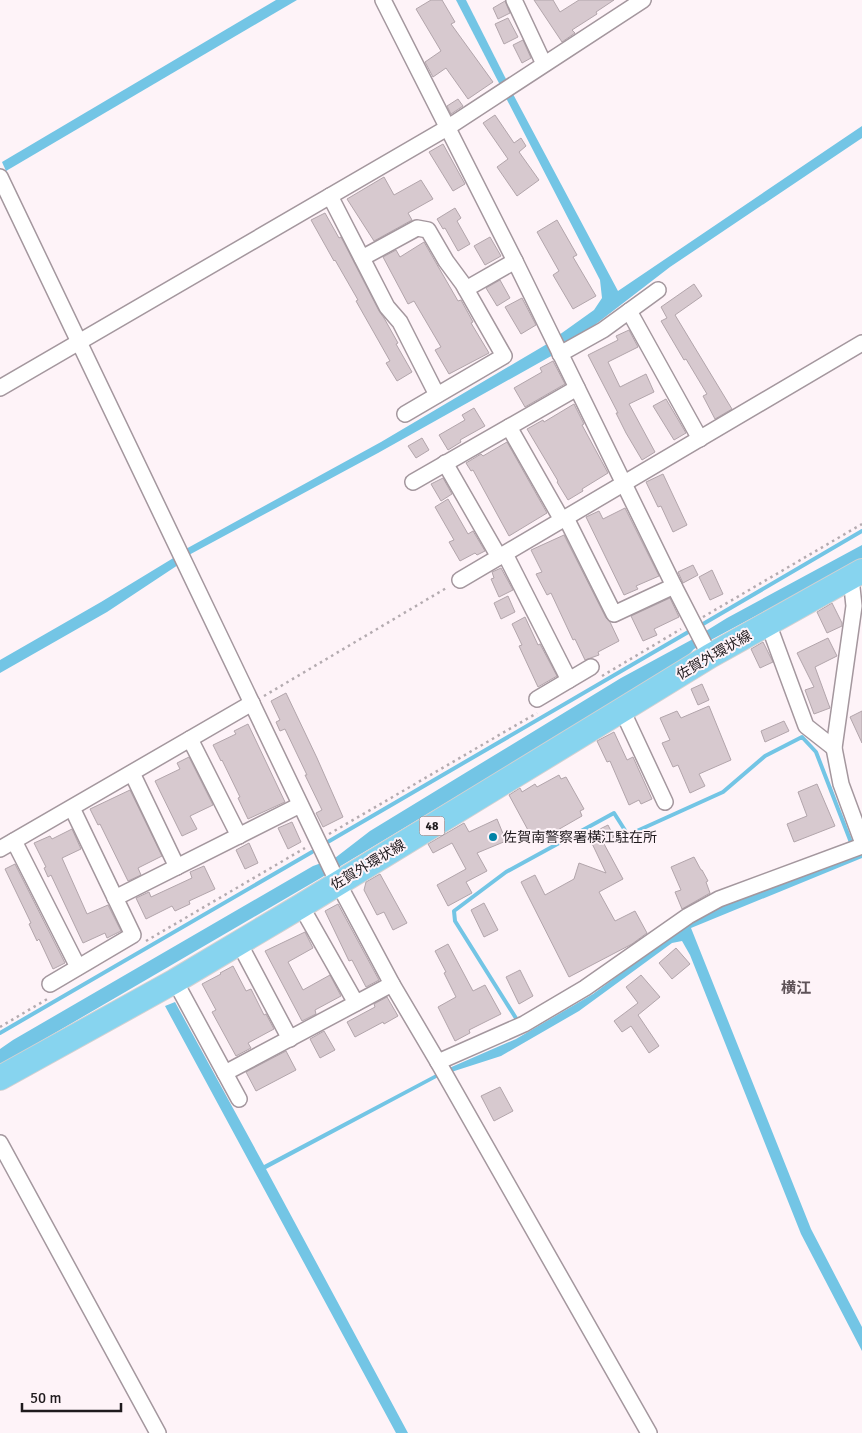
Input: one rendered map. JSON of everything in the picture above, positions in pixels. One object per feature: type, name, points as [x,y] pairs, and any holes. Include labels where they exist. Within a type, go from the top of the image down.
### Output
[{"type":"main road","name":"佐賀外環状線","points":[[0,1078],[175,981],[301,906],[337,881],[622,710],[701,639],[768,623],[856,574]]},
{"type":"street","points":[[383,0],[701,639]]},
{"type":"street","points":[[514,0],[544,64]]},
{"type":"street","points":[[0,388],[447,128],[643,0]]},
{"type":"street","points":[[0,177],[337,881],[392,984],[649,1433]]},
{"type":"street","points":[[330,196],[387,307],[400,322],[437,395]]},
{"type":"street","points":[[362,258],[417,228],[428,230],[446,261],[466,289],[504,356],[405,414]]},
{"type":"street","points":[[466,289],[514,260]]},
{"type":"street","points":[[560,354],[603,330],[658,290]]},
{"type":"street","points":[[629,311],[700,439]]},
{"type":"street","points":[[460,580],[862,343]]},
{"type":"street","points":[[413,482],[577,388]]},
{"type":"street","points":[[510,427],[564,519],[614,614],[674,586]]},
{"type":"street","points":[[445,463],[502,555],[569,680]]},
{"type":"street","points":[[442,1069],[585,988],[688,916],[719,899],[858,846],[841,784],[834,748],[854,606],[856,574]]},
{"type":"street","points":[[768,623],[806,726],[834,748]]},
{"type":"street","points":[[538,706],[569,680],[595,672]]},
{"type":"street","points":[[0,850],[252,703]]},
{"type":"street","points":[[622,710],[665,802]]},
{"type":"street","points":[[190,739],[239,836]]},
{"type":"street","points":[[132,773],[177,867]]},
{"type":"street","points":[[115,898],[300,805]]},
{"type":"street","points":[[50,990],[78,967],[133,935],[72,808]]},
{"type":"street","points":[[14,841],[78,967]]},
{"type":"street","points":[[301,906],[356,1003]]},
{"type":"street","points":[[239,943],[290,1039]]},
{"type":"street","points":[[175,981],[239,1099]]},
{"type":"street","points":[[225,1073],[392,984]]},
{"type":"street","points":[[0,1143],[158,1433]]},
{"type":"path","points":[[595,672],[701,639],[862,524]]},
{"type":"path","points":[[252,703],[460,580]]},
{"type":"path","points":[[146,941],[317,841],[538,706]]},
{"type":"path","points":[[0,1026],[50,990]]},
{"type":"water","points":[[276,0],[297,0],[6,171],[2,162]]},
{"type":"water","points":[[456,0],[466,0],[508,83],[501,87]]},
{"type":"water","points":[[513,94],[618,291],[862,126],[862,138],[670,267],[596,324],[564,345],[559,335],[594,310],[602,298],[600,280],[506,98]]},
{"type":"water","points":[[547,344],[553,355],[378,453],[187,556],[184,550],[381,442]]},
{"type":"water","points":[[862,545],[862,559],[694,649],[684,660],[319,879],[0,1065],[0,1049],[13,1040],[313,866],[335,858],[370,831],[621,678]]},
{"type":"water","points":[[175,557],[178,565],[107,612],[0,673],[0,660]]},
{"type":"water","points":[[856,854],[862,855],[862,858],[691,928],[811,1229],[862,1327],[862,1351],[801,1234],[690,955],[682,941],[672,943],[579,1011],[501,1056],[442,1075],[266,1169],[408,1433],[396,1433],[165,1006],[175,1002],[264,1165],[440,1072],[516,1039],[593,994],[689,923],[718,908],[852,858]]},
{"type":"building","points":[[431,0],[442,0],[455,22],[451,24],[493,82],[468,99],[446,68],[433,77],[425,62],[441,51],[416,9]]},
{"type":"building","points":[[534,0],[553,0],[560,12],[579,0],[614,0],[596,12],[597,14],[572,30],[575,33],[562,42]]},
{"type":"building","points":[[505,1],[510,13],[498,19],[493,8]]},
{"type":"building","points":[[508,18],[518,37],[504,44],[495,24]]},
{"type":"building","points":[[523,40],[531,58],[522,63],[513,45]]},
{"type":"building","points":[[458,99],[463,106],[451,114],[447,106]]},
{"type":"building","points":[[495,115],[514,143],[521,138],[526,146],[519,152],[539,180],[517,196],[497,167],[508,159],[483,123]]},
{"type":"building","points":[[443,144],[465,184],[453,191],[429,152]]},
{"type":"building","points":[[384,177],[394,195],[421,180],[433,199],[408,213],[412,220],[374,241],[347,199]]},
{"type":"building","points":[[455,208],[461,218],[457,221],[470,244],[458,251],[445,228],[443,229],[437,219]]},
{"type":"building","points":[[325,213],[339,238],[341,237],[412,372],[397,381],[386,363],[390,361],[356,301],[358,300],[311,220]]},
{"type":"building","points":[[557,220],[577,255],[573,257],[596,296],[573,309],[553,275],[559,271],[537,232]]},
{"type":"building","points":[[490,237],[501,256],[485,265],[474,246]]},
{"type":"building","points":[[424,242],[458,301],[461,300],[473,322],[471,323],[489,353],[449,374],[435,350],[441,347],[414,301],[408,304],[383,257],[396,250],[400,257]]},
{"type":"building","points":[[500,280],[510,298],[497,306],[486,288]]},
{"type":"building","points":[[694,284],[702,296],[675,315],[732,409],[715,419],[703,396],[707,394],[661,321],[667,318],[661,307]]},
{"type":"building","points":[[522,298],[536,325],[521,334],[505,307]]},
{"type":"building","points":[[629,330],[638,347],[608,362],[620,387],[646,374],[654,392],[629,404],[655,452],[642,460],[626,433],[616,413],[618,413],[588,355],[618,340],[616,336]]},
{"type":"building","points":[[553,361],[565,384],[525,407],[514,388],[542,372],[540,368]]},
{"type":"building","points":[[666,399],[686,433],[674,440],[653,406]]},
{"type":"building","points":[[574,404],[584,424],[582,425],[608,473],[568,500],[527,429],[543,420],[544,422]]},
{"type":"building","points":[[474,408],[485,426],[460,440],[461,442],[448,450],[439,435],[465,420],[462,415]]},
{"type":"building","points":[[422,438],[429,450],[416,458],[408,446]]},
{"type":"building","points":[[507,442],[547,513],[509,536],[473,470],[471,471],[466,463],[481,454],[483,456]]},
{"type":"building","points":[[663,474],[687,525],[673,532],[661,506],[658,507],[646,482]]},
{"type":"building","points":[[443,478],[452,494],[441,501],[431,484]]},
{"type":"building","points":[[448,499],[468,534],[473,531],[485,551],[477,555],[475,553],[460,561],[449,542],[454,540],[435,507]]},
{"type":"building","points":[[625,508],[659,576],[636,586],[638,589],[624,595],[586,517],[599,511],[603,519]]},
{"type":"building","points":[[564,535],[619,641],[598,652],[599,655],[585,660],[575,639],[573,640],[551,593],[547,595],[536,574],[542,572],[531,550]]},
{"type":"building","points":[[693,565],[698,575],[683,583],[678,572]]},
{"type":"building","points":[[501,568],[513,590],[499,597],[491,579],[494,578],[492,572]]},
{"type":"building","points":[[712,570],[723,594],[710,600],[699,577]]},
{"type":"building","points":[[508,596],[515,612],[501,619],[494,603]]},
{"type":"building","points":[[670,598],[679,617],[654,629],[657,635],[643,641],[631,616]]},
{"type":"building","points":[[832,603],[842,626],[827,633],[817,612]]},
{"type":"building","points":[[525,617],[538,645],[540,644],[557,676],[538,687],[519,646],[522,645],[512,624]]},
{"type":"building","points":[[828,638],[837,656],[815,667],[830,708],[814,714],[805,690],[814,687],[797,653]]},
{"type":"building","points":[[763,642],[773,662],[760,668],[751,649]]},
{"type":"building","points":[[702,684],[709,700],[698,705],[691,689]]},
{"type":"building","points":[[286,693],[343,817],[323,827],[316,813],[322,810],[305,775],[307,775],[285,729],[280,731],[276,722],[280,720],[271,701]]},
{"type":"building","points":[[709,706],[731,760],[699,774],[705,786],[690,793],[678,765],[673,767],[662,743],[670,740],[660,718],[677,711],[681,718]]},
{"type":"building","points":[[862,711],[862,743],[850,717]]},
{"type":"building","points":[[784,721],[789,731],[765,742],[761,731]]},
{"type":"building","points":[[248,724],[285,802],[248,819],[238,798],[240,797],[213,745],[236,734],[234,731]]},
{"type":"building","points":[[614,732],[627,760],[633,757],[652,799],[641,804],[639,800],[629,805],[610,761],[607,762],[597,741]]},
{"type":"building","points":[[189,757],[213,805],[190,816],[197,829],[182,836],[155,781],[180,769],[177,763]]},
{"type":"building","points":[[559,775],[561,779],[566,777],[584,809],[580,811],[582,816],[535,843],[509,795],[520,788],[522,792],[535,784],[537,787]]},
{"type":"building","points":[[817,784],[835,826],[794,842],[787,824],[807,816],[798,792]]},
{"type":"building","points":[[130,790],[162,856],[138,868],[141,875],[128,881],[100,824],[98,825],[90,809]]},
{"type":"building","points":[[497,819],[506,841],[477,853],[487,871],[466,882],[472,893],[448,906],[437,885],[466,869],[452,843],[433,853],[428,844],[464,823],[469,832]]},
{"type":"building","points":[[292,822],[301,842],[288,849],[278,828]]},
{"type":"building","points":[[608,825],[614,837],[603,842],[623,879],[599,892],[615,921],[635,911],[647,933],[632,944],[569,977],[521,882],[535,875],[545,895],[574,879],[579,863],[606,873],[588,835]]},
{"type":"building","points":[[72,829],[81,849],[62,858],[87,914],[108,905],[121,931],[107,938],[105,933],[83,943],[51,875],[48,877],[44,868],[46,867],[34,843],[50,836],[52,839]]},
{"type":"building","points":[[249,843],[258,863],[245,869],[236,850]]},
{"type":"building","points":[[694,857],[708,881],[706,882],[710,893],[682,909],[675,892],[681,890],[671,867]]},
{"type":"building","points":[[15,864],[65,963],[53,969],[39,939],[37,941],[29,924],[31,923],[5,869]]},
{"type":"building","points":[[204,866],[215,889],[189,901],[190,904],[175,911],[172,906],[146,919],[136,898],[149,892],[151,897],[192,878],[190,872]]},
{"type":"building","points":[[380,874],[407,923],[393,930],[384,912],[377,915],[364,890],[366,882]]},
{"type":"building","points":[[484,903],[498,930],[484,937],[471,910]]},
{"type":"building","points":[[338,904],[379,980],[366,987],[352,960],[349,961],[325,911]]},
{"type":"building","points":[[305,932],[313,948],[288,962],[303,990],[330,975],[341,996],[315,1010],[316,1014],[302,1021],[265,951]]},
{"type":"building","points":[[448,944],[473,991],[485,985],[501,1014],[469,1030],[470,1033],[455,1041],[438,1007],[456,997],[435,951]]},
{"type":"building","points":[[676,948],[690,964],[672,979],[659,963]]},
{"type":"building","points":[[233,966],[246,991],[251,989],[264,1015],[266,1014],[274,1029],[248,1043],[251,1048],[236,1056],[212,1012],[216,1010],[202,984]]},
{"type":"building","points":[[520,970],[533,996],[519,1004],[506,977]]},
{"type":"building","points":[[641,975],[660,997],[638,1015],[659,1046],[649,1053],[631,1026],[622,1032],[614,1021],[638,1003],[626,987]]},
{"type":"building","points":[[387,997],[398,1016],[355,1037],[347,1022],[375,1007],[374,1004]]},
{"type":"building","points":[[324,1031],[335,1050],[320,1058],[310,1039]]},
{"type":"building","points":[[286,1051],[296,1070],[256,1091],[246,1072]]},
{"type":"building","points":[[500,1087],[513,1111],[494,1121],[481,1096]]},
{"type":"waterway","points":[[703,624],[862,531]]},
{"type":"waterway","points":[[326,843],[690,631]]},
{"type":"waterway","points":[[519,1023],[455,921],[454,911],[506,872],[614,813],[628,835],[723,792],[765,756],[802,737],[816,752],[852,845]]},
{"type":"waterway","points":[[0,1033],[312,852]]},
{"type":"place","name":"佐賀南警察署横江駐在所","points":[[493,837]]},
{"type":"district","name":"横江","points":[[796,988]]}]
